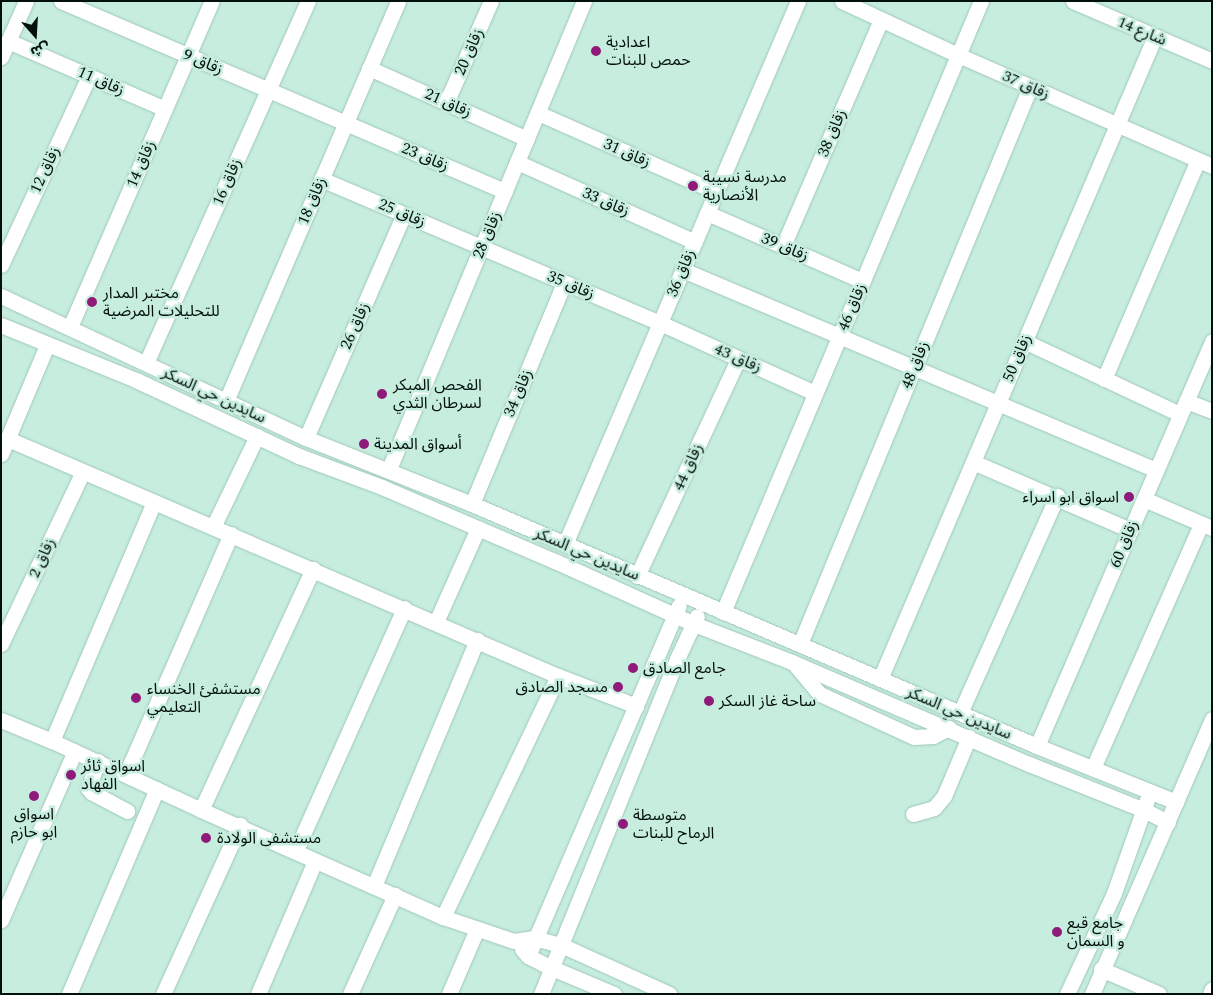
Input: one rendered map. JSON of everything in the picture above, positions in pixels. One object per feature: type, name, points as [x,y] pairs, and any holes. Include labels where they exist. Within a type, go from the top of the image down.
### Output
[{"type":"street","points":[[1,57],[26,1]]},
{"type":"street","name":"زقاق 9","points":[[61,1],[346,122]]},
{"type":"street","name":"زقاق 14","points":[[70,327],[212,1]]},
{"type":"street","name":"زقاق 16","points":[[146,363],[308,1]]},
{"type":"street","name":"زقاق 18","points":[[226,400],[398,1]]},
{"type":"street","name":"زقاق 20","points":[[446,103],[491,1]]},
{"type":"street","name":"زقاق 28","points":[[389,469],[584,1]]},
{"type":"street","name":"زقاق 36","points":[[565,544],[798,1]]},
{"type":"street","name":"زقاق 37","points":[[842,1],[958,55],[1205,163]]},
{"type":"street","name":"زقاق 46","points":[[723,612],[981,1]]},
{"type":"street","name":"شارع 14","points":[[1073,1],[1212,61]]},
{"type":"street","name":"زقاق 38","points":[[784,246],[881,19]]},
{"type":"street","name":"زقاق 50","points":[[880,679],[1155,36]]},
{"type":"street","name":"زقاق 11","points":[[8,40],[165,109]]},
{"type":"street","name":"زقاق 21","points":[[369,68],[527,139]]},
{"type":"street","name":"زقاق 12","points":[[1,265],[89,76]]},
{"type":"street","name":"زقاق 48","points":[[800,644],[1030,86]]},
{"type":"street","name":"زقاق 31","points":[[538,113],[716,192]]},
{"type":"street","name":"زقاق 23","points":[[346,122],[505,191]]},
{"type":"street","name":"زقاق 33","points":[[517,162],[694,242]]},
{"type":"street","points":[[1104,379],[1205,163]]},
{"type":"street","name":"زقاق 25","points":[[321,179],[482,247]]},
{"type":"street","name":"زقاق 39","points":[[707,213],[863,281]]},
{"type":"street","name":"زقاق 26","points":[[306,438],[404,214]]},
{"type":"street","name":"زقاق 35","points":[[482,247],[660,323]]},
{"type":"street","points":[[683,270],[1156,470]]},
{"type":"street","name":"زقاق 34","points":[[472,504],[564,283]]},
{"type":"street","name":"سايدين حي السكر","points":[[1,296],[306,438],[389,469],[1037,746],[1176,802]]},
{"type":"street","name":"زقاق 43","points":[[660,323],[815,393]]},
{"type":"street","name":"سايدين حي السكر","points":[[1,326],[138,381],[299,456],[382,487],[694,624],[792,662],[1144,810],[1168,822]]},
{"type":"street","name":"زقاق 60","points":[[1037,746],[1212,341]]},
{"type":"street","points":[[1024,342],[1104,379],[1183,407],[1212,411]]},
{"type":"street","points":[[1,454],[47,345]]},
{"type":"street","name":"زقاق 44","points":[[637,576],[738,358]]},
{"type":"street","points":[[214,527],[256,436]]},
{"type":"street","points":[[8,439],[404,608],[558,676],[636,706]]},
{"type":"street","points":[[973,462],[1057,496],[1130,530]]},
{"type":"street","name":"زقاق 2","points":[[1,644],[83,471]]},
{"type":"street","points":[[960,713],[1057,496]]},
{"type":"street","points":[[1093,768],[1206,526],[1144,499]]},
{"type":"street","points":[[52,741],[154,502]]},
{"type":"street","points":[[436,622],[478,528]]},
{"type":"street","points":[[126,774],[231,534]]},
{"type":"street","points":[[201,810],[313,569]]},
{"type":"street","points":[[528,956],[534,938],[683,595]]},
{"type":"street","points":[[541,994],[676,659],[703,604]]},
{"type":"street","points":[[296,850],[404,608]]},
{"type":"street","points":[[374,886],[477,640]]},
{"type":"street","points":[[792,662],[820,694],[914,737],[933,736],[950,728]]},
{"type":"street","points":[[443,917],[558,676]]},
{"type":"street","points":[[1092,994],[1101,969],[1168,822],[1212,719]]},
{"type":"street","points":[[1,720],[75,751],[201,810],[240,825],[296,850],[315,861],[443,917],[514,941],[534,938],[561,946],[669,994]]},
{"type":"street","points":[[914,814],[934,808],[944,796],[969,737]]},
{"type":"street","points":[[1,920],[75,751]]},
{"type":"street","points":[[98,762],[88,788],[91,792],[126,811]]},
{"type":"street","points":[[69,994],[157,789]]},
{"type":"street","points":[[1067,994],[1114,893],[1150,792]]},
{"type":"street","points":[[163,994],[240,825]]},
{"type":"street","points":[[258,994],[315,861]]},
{"type":"street","points":[[350,994],[395,895]]},
{"type":"street","points":[[449,994],[477,929]]},
{"type":"street","points":[[514,941],[528,956],[614,994]]},
{"type":"street","points":[[1101,969],[1132,989],[1158,994]]},
{"type":"street","points":[[1210,994],[1212,989]]},
{"type":"place","name":"اعدادية حمص للبنات","points":[[596,51]]},
{"type":"place","name":"مدرسة نسيبة الأنصارية","points":[[693,186]]},
{"type":"place","name":"مختبر المدار للتحليلات المرضية","points":[[92,302]]},
{"type":"place","name":"الفحص المبكر لسرطان الثدي","points":[[382,394]]},
{"type":"place","name":"أسواق المدينة","points":[[364,444]]},
{"type":"place","name":"اسواق ابو اسراء","points":[[1129,497]]},
{"type":"place","name":"جامع الصادق","points":[[633,668]]},
{"type":"place","name":"مسجد الصادق","points":[[618,687]]},
{"type":"place","name":"مستشفئ الخنساء التعليمي","points":[[136,698]]},
{"type":"place","name":"ساحة غاز السكر","points":[[709,701]]},
{"type":"place","name":"اسواق ثائر الفهاد","points":[[71,775]]},
{"type":"place","name":"اسواق ابو حازم","points":[[34,796]]},
{"type":"place","name":"متوسطة الرماح للبنات","points":[[623,824]]},
{"type":"place","name":"مستشفى الولادة","points":[[206,838]]},
{"type":"place","name":"جامع قبع و السمان","points":[[1057,932]]}]
